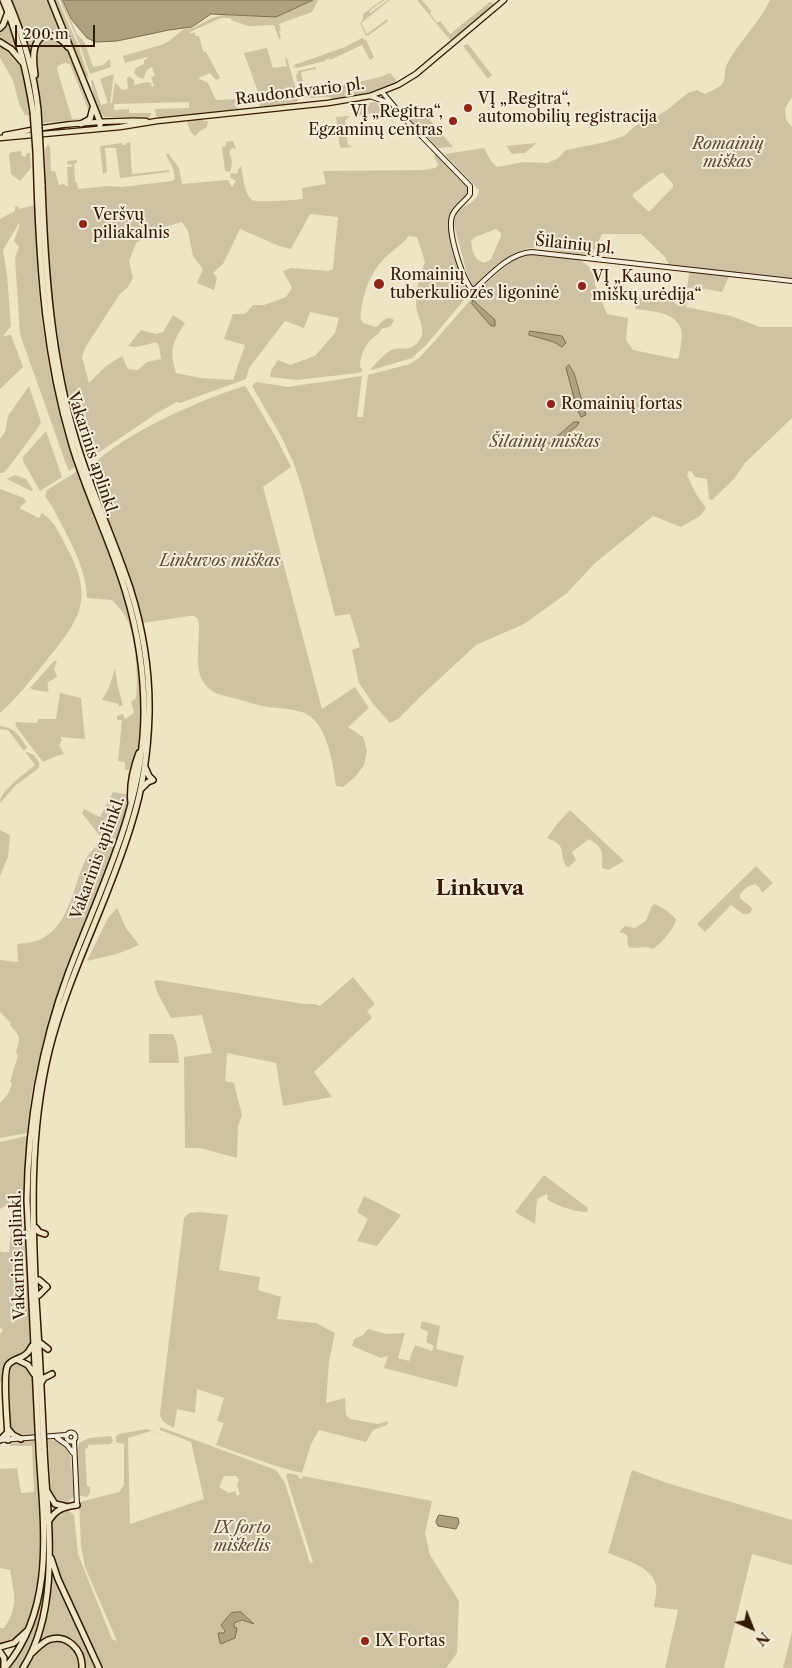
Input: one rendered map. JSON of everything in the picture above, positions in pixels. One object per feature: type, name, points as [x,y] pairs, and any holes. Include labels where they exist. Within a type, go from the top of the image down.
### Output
[{"type":"highway","name":"Vakarinis aplinkl.","points":[[2,0],[8,12],[24,64],[35,110]]},
{"type":"highway","name":"Vakarinis aplinkl.","points":[[8,0],[23,42],[35,88],[36,144],[46,278],[59,372],[77,443],[131,590],[147,666],[149,712],[144,767],[126,841],[60,1013],[48,1056],[34,1125]]},
{"type":"highway","points":[[51,0],[100,125]]},
{"type":"highway","points":[[0,28],[4,24],[8,12]]},
{"type":"highway","points":[[35,88],[34,53],[38,41],[46,36],[56,36],[72,52]]},
{"type":"highway","points":[[0,42],[11,49],[24,64]]},
{"type":"highway","points":[[81,124],[90,119],[93,105]]},
{"type":"highway","name":"Vakarinis aplinkl.","points":[[40,184],[41,279],[50,352],[72,446],[126,591],[133,616],[143,680],[144,713],[142,745],[133,770],[130,791],[131,807],[116,856],[68,975],[55,1012],[43,1056],[32,1144],[28,1219],[36,1342],[41,1383],[40,1428]]},
{"type":"highway","points":[[140,789],[153,780],[144,767]]},
{"type":"highway","name":"Vakarinis aplinkl.","points":[[4,1668],[19,1649],[29,1629],[39,1598],[44,1556],[40,1428],[35,1376],[37,1307],[32,1144]]},
{"type":"highway","points":[[32,1188],[39,1280],[47,1286],[39,1295],[37,1307]]},
{"type":"highway","points":[[8,1440],[6,1372],[9,1364],[29,1353],[36,1342],[48,1349]]},
{"type":"highway","points":[[18,1360],[28,1365],[35,1376]]},
{"type":"highway","points":[[41,1383],[44,1378],[52,1374]]},
{"type":"highway","points":[[8,1429],[13,1435],[21,1439]]},
{"type":"highway","points":[[0,1440],[8,1429]]},
{"type":"highway","name":"Vakarinis aplinkl.","points":[[23,1668],[40,1630],[49,1586],[48,1522],[41,1448]]},
{"type":"highway","points":[[46,1490],[55,1504],[64,1507]]},
{"type":"highway","points":[[48,1522],[55,1511],[77,1505]]},
{"type":"highway","points":[[49,1552],[58,1579],[101,1668]]},
{"type":"highway","points":[[0,1647],[14,1643],[29,1629]]},
{"type":"highway","points":[[30,1655],[46,1641],[56,1638],[71,1643],[78,1650],[82,1660],[82,1668]]},
{"type":"highway","points":[[0,1652],[4,1658],[4,1668]]},
{"type":"main road","name":"Raudondvario pl.","points":[[0,137],[50,127],[157,121],[336,102],[370,96],[400,84],[416,74],[504,0]]},
{"type":"main road","points":[[382,92],[389,103]]},
{"type":"main road","points":[[370,96],[389,103]]},
{"type":"main road","name":"Šilainių pl.","points":[[389,103],[470,186],[470,194],[453,213],[451,227],[463,274],[473,291],[506,262],[517,255],[528,252],[792,281]]},
{"type":"main road","name":"Raudondvario pl.","points":[[0,137],[92,129],[100,125]]},
{"type":"main road","points":[[0,1440],[74,1434],[77,1505]]},
{"type":"main road","points":[[66,1435],[74,1454]]},
{"type":"main road","points":[[51,1437],[74,1441]]},
{"type":"main road","points":[[56,1438],[67,1445],[74,1454]]},
{"type":"green space","points":[[11,0],[48,0],[64,39],[56,35],[42,36],[32,62]]},
{"type":"green space","points":[[55,0],[58,0],[78,45],[89,78],[85,75]]},
{"type":"green space","points":[[60,0],[63,0],[76,33],[85,43],[93,67],[103,65],[110,59],[111,67],[90,74],[80,45]]},
{"type":"green space","points":[[313,0],[318,0],[312,12],[279,24],[281,38],[279,39],[274,25],[248,26],[231,20],[231,18],[221,18],[190,32],[191,34],[194,32],[196,36],[199,36],[203,51],[206,52],[220,78],[216,80],[210,73],[198,78],[208,83],[216,100],[235,99],[238,109],[158,118],[155,109],[189,108],[189,102],[114,104],[114,110],[129,109],[129,113],[152,113],[149,118],[104,117],[98,110],[91,81],[93,80],[101,105],[108,103],[100,79],[114,74],[110,103],[112,103],[115,82],[122,90],[128,89],[127,79],[129,76],[134,80],[134,85],[147,82],[151,83],[152,87],[154,86],[151,77],[155,76],[152,67],[147,70],[143,79],[134,73],[136,68],[144,64],[144,60],[147,57],[125,63],[123,56],[161,45],[184,29],[193,28],[212,18],[223,15],[276,17]]},
{"type":"green space","points":[[382,0],[385,0],[369,11],[370,13],[390,0],[361,23],[367,34],[387,19],[388,21],[366,36],[360,23],[363,19],[363,14]]},
{"type":"green space","points":[[417,0],[422,0],[432,12],[430,13],[437,23],[440,21],[450,34],[490,2],[494,5],[453,40],[450,40]]},
{"type":"green space","name":"Romainių miškas","points":[[770,0],[792,0],[792,97],[785,109],[786,120],[792,127],[792,279],[731,272],[722,292],[687,288],[690,268],[669,265],[665,257],[641,234],[602,234],[592,255],[566,253],[546,248],[523,250],[507,258],[475,288],[472,286],[453,221],[459,211],[475,199],[479,190],[446,154],[484,148],[491,161],[497,167],[524,162],[547,163],[557,159],[566,150],[606,142],[624,136],[635,126],[667,110],[688,93],[697,90],[705,94],[720,86],[724,80],[726,66],[731,57]],"holes":[[[661,173],[673,184],[673,187],[648,211],[632,196]],[[496,229],[501,233],[501,236],[491,259],[485,263],[481,262],[474,255],[471,241],[475,237]]]},
{"type":"green space","points":[[8,19],[19,55],[0,40],[0,30]]},
{"type":"green space","points":[[47,37],[57,38],[65,46],[91,111],[89,117],[85,119],[43,123],[37,82],[36,51],[38,44]],"holes":[[[64,63],[70,64],[89,112],[85,118],[72,119],[57,69],[58,66]]]},
{"type":"green space","points":[[362,38],[366,40],[374,57],[370,60],[362,45],[330,60],[328,58],[325,61],[297,68],[294,66],[295,68],[293,68],[294,65],[345,47]]},
{"type":"green space","points":[[0,44],[10,50],[21,65],[31,116],[25,115],[19,104],[13,80],[0,58]]},
{"type":"green space","points":[[468,44],[492,75],[488,79],[463,46]]},
{"type":"green space","points":[[267,48],[273,68],[287,66],[285,58],[287,58],[299,99],[295,103],[260,107],[257,89],[244,53]]},
{"type":"green space","points":[[316,67],[316,69],[301,72],[305,92],[333,86],[335,92],[337,92],[336,87],[390,73],[397,81],[360,96],[337,99],[302,97],[296,76],[298,71]]},
{"type":"green space","points":[[374,102],[388,107],[392,115],[390,118],[379,113],[372,118],[372,113],[356,116],[355,108]]},
{"type":"green space","points":[[422,111],[453,147],[438,148],[410,120],[409,117],[413,113],[417,115]]},
{"type":"green space","points":[[350,116],[345,121],[348,145],[354,147],[342,148],[340,147],[336,117]]},
{"type":"green space","points":[[203,119],[203,121],[208,121],[207,127],[195,136],[190,131],[187,121]]},
{"type":"green space","points":[[233,141],[236,149],[232,148],[229,152],[232,162],[230,172],[225,171],[222,147],[226,146],[226,142]]},
{"type":"green space","points":[[130,142],[132,174],[169,170],[169,172],[120,178],[116,148],[105,148],[107,172],[103,174],[100,146],[122,143],[126,145],[126,143]]},
{"type":"green space","points":[[537,143],[525,153],[512,154],[506,146]]},
{"type":"green space","points":[[48,144],[50,147],[51,171],[55,171],[59,185],[64,184],[68,186],[67,167],[72,167],[71,164],[68,165],[67,161],[77,160],[77,163],[74,164],[75,182],[77,182],[78,189],[108,186],[122,187],[172,181],[175,179],[173,168],[166,155],[168,153],[179,168],[182,184],[228,180],[232,187],[236,181],[230,177],[231,173],[237,174],[241,166],[247,193],[255,201],[303,199],[302,188],[326,184],[323,171],[424,170],[435,168],[438,165],[434,156],[436,154],[468,186],[467,196],[453,211],[449,228],[464,280],[470,293],[426,345],[412,358],[372,370],[375,364],[388,352],[394,349],[413,347],[421,337],[422,328],[416,309],[416,298],[425,262],[417,237],[409,236],[379,264],[365,291],[361,315],[363,323],[376,327],[386,319],[391,318],[394,320],[391,326],[381,329],[365,348],[360,363],[363,371],[297,380],[270,377],[271,371],[278,360],[290,365],[315,356],[335,333],[339,318],[310,312],[304,328],[285,321],[249,368],[246,379],[180,403],[177,402],[157,413],[101,451],[85,456],[63,377],[53,313],[48,248],[45,149]],"holes":[[[310,214],[338,217],[333,269],[329,271],[291,268],[283,271],[292,288],[286,297],[264,305],[253,305],[245,314],[233,314],[224,339],[245,345],[233,380],[201,378],[176,373],[172,352],[177,336],[185,323],[173,315],[163,332],[156,334],[141,330],[128,346],[135,347],[156,342],[159,346],[161,359],[147,362],[138,370],[128,369],[122,356],[106,366],[89,383],[82,357],[85,348],[119,295],[128,287],[133,278],[129,261],[136,243],[157,229],[182,222],[188,231],[193,256],[203,269],[197,283],[214,290],[217,278],[213,273],[223,264],[240,229],[279,246],[291,249]]]},
{"type":"green space","points":[[21,151],[22,156],[25,157],[27,153],[30,153],[31,168],[20,181],[11,174],[9,154]]},
{"type":"green space","points":[[35,205],[40,301],[46,349],[56,396],[79,476],[120,582],[136,650],[140,684],[139,733],[137,752],[129,770],[125,770],[125,762],[118,761],[122,720],[117,720],[117,716],[123,714],[125,719],[134,713],[131,702],[136,698],[137,679],[134,644],[125,616],[112,600],[87,598],[84,575],[76,554],[45,496],[47,490],[76,472],[75,467],[69,471],[66,464],[20,334],[15,258],[19,247],[14,241],[19,223],[3,250],[11,326],[3,336],[11,335],[23,367],[0,389],[0,219],[15,211],[15,207],[18,206],[19,209]]},
{"type":"green space","name":"Šilainių miškas","points":[[538,254],[578,259],[594,270],[595,285],[607,314],[628,318],[626,340],[633,350],[677,359],[679,357],[682,335],[678,323],[668,315],[635,309],[638,297],[647,301],[652,298],[650,292],[664,291],[670,300],[679,306],[681,295],[687,296],[686,307],[731,316],[760,327],[792,327],[792,418],[745,463],[734,479],[712,500],[709,499],[707,479],[695,477],[689,471],[687,475],[696,494],[706,508],[700,516],[681,527],[653,516],[595,563],[567,593],[524,624],[476,645],[398,719],[390,723],[374,705],[359,683],[352,650],[360,647],[350,614],[335,616],[294,464],[281,436],[252,386],[256,382],[288,387],[362,376],[357,417],[363,417],[368,375],[410,364],[420,357],[479,290],[502,269],[515,259],[525,255]]},
{"type":"green space","points":[[29,386],[41,422],[8,468],[3,473],[0,473],[0,439],[5,432],[8,416]]},
{"type":"green space","name":"Linkuvos miškas","points":[[244,386],[277,439],[291,467],[263,487],[322,709],[355,687],[369,708],[348,727],[363,737],[367,750],[364,765],[355,777],[343,787],[336,786],[331,755],[323,733],[311,717],[298,711],[264,706],[221,695],[207,687],[200,676],[198,619],[194,616],[189,616],[143,623],[133,587],[90,474],[90,468],[101,458],[137,433],[189,407]]},
{"type":"green space","points":[[46,431],[62,477],[40,491],[23,461],[23,457]]},
{"type":"green space","points":[[15,475],[26,479],[33,490],[31,491],[7,479]]},
{"type":"green space","points":[[0,489],[24,498],[26,502],[19,508],[39,518],[42,513],[53,524],[75,565],[82,597],[74,623],[66,636],[12,702],[0,713]]},
{"type":"green space","points":[[54,661],[57,661],[54,669],[57,676],[48,683],[49,692],[30,688]]},
{"type":"green space","points":[[115,668],[123,706],[102,700],[109,688]]},
{"type":"green space","points":[[60,693],[81,698],[85,739],[60,737],[62,740],[59,745],[64,754],[43,762],[17,728],[15,722],[37,723],[38,719],[56,719]]},
{"type":"green space","points":[[0,726],[10,728],[16,733],[27,747],[24,751],[8,730],[0,729]]},
{"type":"green space","points":[[27,752],[34,755],[39,762],[39,768],[16,785],[0,803],[8,788],[35,765]]},
{"type":"green space","points":[[143,755],[145,755],[132,816],[125,835],[136,796]]},
{"type":"green space","points":[[113,792],[129,795],[126,818],[73,952],[50,1018],[35,1075],[27,1133],[0,1138],[0,1103],[8,1094],[12,1084],[10,1082],[18,1056],[16,1052],[19,1040],[18,1035],[10,1025],[11,1023],[0,1012],[0,960],[18,962],[17,944],[36,941],[48,935],[64,917],[87,857],[98,845],[100,839],[82,813],[84,809],[100,817]]},
{"type":"green space","points":[[570,810],[624,861],[608,870],[602,868],[601,850],[589,839],[572,852],[576,860],[569,867],[566,866],[560,846],[547,838]]},
{"type":"green space","points":[[0,830],[10,835],[8,857],[0,876]]},
{"type":"green space","points":[[121,847],[69,982],[50,1036],[67,981]]},
{"type":"green space","points":[[756,866],[773,883],[762,893],[755,884],[747,887],[740,894],[740,898],[751,907],[752,910],[749,914],[743,914],[731,905],[705,932],[697,924]]},
{"type":"green space","points":[[654,904],[666,910],[676,919],[671,931],[652,949],[629,947],[627,936],[619,932],[625,926],[635,928],[646,921]]},
{"type":"green space","points":[[117,908],[126,928],[139,945],[117,954],[87,961],[108,918]]},
{"type":"green space","points":[[353,977],[375,1004],[367,1011],[372,1018],[314,1072],[332,1097],[283,1106],[276,1063],[227,1053],[225,1081],[234,1083],[242,1115],[238,1126],[237,1158],[200,1148],[185,1148],[184,1057],[212,1053],[202,1015],[171,1018],[157,992],[154,981],[320,1006]]},
{"type":"green space","points":[[149,1034],[173,1034],[177,1044],[179,1063],[149,1063]]},
{"type":"green space","points":[[27,1136],[24,1200],[30,1343],[29,1349],[4,1370],[3,1381],[0,1382],[0,1334],[3,1330],[0,1327],[0,1250],[1,1252],[9,1252],[13,1208],[18,1200],[11,1193],[8,1198],[12,1202],[0,1209],[0,1142]]},
{"type":"green space","points":[[544,1175],[588,1208],[587,1212],[572,1210],[555,1204],[547,1199],[547,1194],[537,1199],[535,1224],[515,1212]]},
{"type":"green space","points":[[364,1196],[401,1215],[377,1246],[357,1241],[368,1219],[357,1212]]},
{"type":"green space","points":[[199,1212],[228,1215],[219,1270],[260,1277],[258,1290],[281,1297],[277,1319],[316,1323],[335,1333],[329,1361],[326,1403],[345,1398],[346,1415],[350,1419],[378,1424],[388,1421],[387,1425],[373,1430],[366,1442],[319,1430],[311,1444],[302,1473],[216,1445],[224,1423],[217,1421],[224,1398],[197,1389],[195,1413],[177,1409],[174,1428],[162,1419],[160,1414],[184,1218],[189,1213]]},
{"type":"green space","points":[[422,1321],[440,1326],[436,1349],[464,1356],[457,1387],[384,1368],[388,1356],[381,1358],[352,1346],[354,1339],[363,1335],[368,1329],[386,1334],[405,1333],[398,1358],[409,1361],[415,1345],[432,1351],[434,1346],[426,1342],[428,1332],[420,1328]]},
{"type":"green space","points":[[22,1362],[30,1370],[32,1378],[35,1427],[34,1435],[26,1436],[15,1432],[10,1426],[7,1376],[11,1365]]},
{"type":"green space","name":"IX forto miškelis","points":[[160,1427],[276,1470],[285,1483],[310,1563],[313,1562],[286,1476],[288,1473],[298,1475],[302,1479],[303,1476],[432,1501],[425,1533],[430,1555],[459,1601],[457,1653],[446,1668],[104,1668],[60,1578],[54,1557],[51,1520],[56,1513],[66,1509],[74,1515],[78,1554],[112,1639],[117,1641],[85,1567],[81,1546],[79,1502],[119,1492],[124,1485],[124,1444],[116,1442],[116,1436],[147,1429],[165,1436],[151,1431],[128,1438],[130,1524],[204,1499],[191,1442],[160,1430]],"holes":[[[224,1476],[236,1476],[239,1480],[237,1485],[240,1494],[237,1496],[235,1491],[229,1493],[219,1487]],[[239,1612],[254,1623],[242,1620],[234,1623],[234,1627],[237,1628],[220,1643],[219,1633],[224,1633],[223,1628]]]},
{"type":"green space","points":[[111,1436],[113,1441],[110,1444],[88,1445],[88,1448],[85,1449],[87,1486],[90,1487],[90,1493],[87,1497],[81,1496],[78,1493],[77,1449],[79,1443],[89,1438]]},
{"type":"green space","points":[[34,1440],[40,1524],[39,1566],[36,1587],[29,1618],[22,1632],[9,1643],[0,1645],[0,1628],[4,1628],[9,1621],[14,1607],[14,1600],[10,1570],[0,1568],[0,1469],[17,1468],[21,1493],[34,1492],[32,1446],[10,1446],[10,1442]]},
{"type":"green space","points":[[48,1440],[61,1443],[70,1453],[74,1496],[66,1504],[55,1501],[51,1495]]},
{"type":"green space","points":[[632,1470],[667,1483],[792,1520],[792,1565],[752,1554],[724,1668],[665,1668],[678,1610],[654,1607],[656,1586],[654,1579],[649,1573],[637,1565],[608,1553]]},
{"type":"green space","points":[[45,1571],[47,1574],[42,1613],[36,1636],[21,1668],[8,1668],[33,1622]]},
{"type":"green space","points":[[51,1575],[55,1578],[97,1668],[83,1668],[82,1656],[62,1638],[37,1645],[47,1611]]},
{"type":"green space","points":[[792,1632],[792,1668],[783,1668]]},
{"type":"green space","points":[[51,1640],[63,1640],[77,1650],[81,1668],[26,1668],[39,1647]]},
{"type":"shaded area","points":[[63,0],[313,0],[276,17],[211,14],[192,27],[117,41],[96,42],[87,38],[72,20]]},
{"type":"shaded area","points":[[473,300],[495,320],[495,326],[491,326],[472,304]]},
{"type":"shaded area","points":[[530,331],[562,336],[566,343],[562,347],[554,342],[529,335]]},
{"type":"shaded area","points":[[569,365],[574,373],[586,415],[581,417],[566,368]]},
{"type":"shaded area","points":[[574,422],[579,422],[577,426],[553,445],[549,444]]},
{"type":"shaded area","points":[[439,1515],[458,1518],[459,1523],[456,1529],[438,1526],[436,1522]]},
{"type":"shaded area","points":[[241,1612],[254,1624],[242,1620],[234,1623],[234,1627],[237,1628],[235,1638],[221,1644],[218,1633],[224,1633],[225,1631],[221,1625],[231,1613]]},
{"type":"place","name":"VĮ „Regitra“, automobilių registracija","points":[[468,108]]},
{"type":"place","name":"VĮ „Regitra“, Egzaminų centras","points":[[453,121]]},
{"type":"place","name":"Veršvų piliakalnis","points":[[83,224]]},
{"type":"place","name":"Romainių tuberkuliozės ligoninė","points":[[379,284]]},
{"type":"place","name":"VĮ „Kauno miškų urėdija“","points":[[582,286]]},
{"type":"place","name":"Romainių fortas","points":[[551,404]]},
{"type":"place","name":"IX Fortas","points":[[365,1641]]},
{"type":"district","name":"Linkuva","points":[[480,889]]}]
